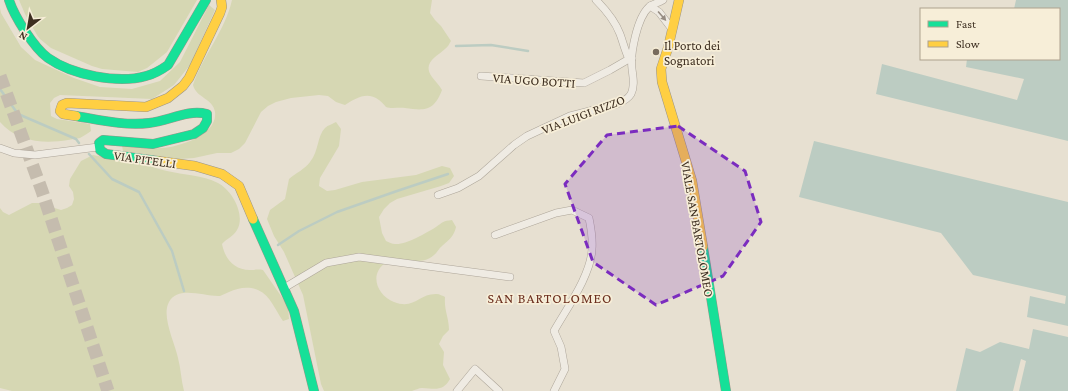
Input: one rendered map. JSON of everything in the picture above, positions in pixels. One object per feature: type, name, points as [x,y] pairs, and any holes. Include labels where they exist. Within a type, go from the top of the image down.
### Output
[{"type":"street","points":[[9,0],[11,7],[35,46],[56,63],[93,76],[133,79],[150,75],[168,65],[206,0]]},
{"type":"street","name":"VIA PITELLI","points":[[221,0],[222,7],[220,13],[189,78],[184,86],[168,98],[146,107],[66,103],[62,105],[60,109],[64,114],[137,124],[164,121],[196,112],[207,114],[207,122],[203,128],[194,134],[153,144],[107,139],[101,140],[98,147],[106,154],[194,166],[212,170],[222,174],[239,186],[243,192],[294,311],[314,391]]},
{"type":"street","points":[[596,0],[612,17],[630,58]]},
{"type":"street","points":[[650,6],[663,0]]},
{"type":"street","name":"VIALE SAN BARTOLOMEO","points":[[679,0],[661,69],[662,82],[692,181],[726,391]]},
{"type":"street","points":[[650,6],[659,12],[672,29]]},
{"type":"street","name":"VIA LUIGI RIZZO","points":[[438,195],[458,188],[478,176],[514,145],[527,136],[570,116],[623,102],[630,97],[634,86],[630,58],[641,20],[650,6]]},
{"type":"street","name":"VIA UGO BOTTI","points":[[481,76],[584,83],[630,58]]},
{"type":"street","points":[[0,148],[14,154],[35,155],[98,147]]},
{"type":"street","points":[[495,235],[556,213],[572,210],[589,218],[592,233],[592,250],[585,276],[554,331],[561,347],[565,369],[554,391]]},
{"type":"street","points":[[284,288],[326,263],[359,257],[510,277]]},
{"type":"street","points":[[457,391],[475,369],[499,391]]},
{"type":"highlighted area","points":[[678,126],[745,171],[761,222],[723,276],[656,305],[593,262],[565,184],[607,135]]},
{"type":"green space","points":[[19,0],[197,0],[167,52],[147,68],[138,72],[102,69],[51,48],[37,35]]},
{"type":"green space","points":[[232,0],[432,0],[430,13],[451,41],[447,47],[429,64],[429,72],[442,90],[439,97],[432,106],[423,109],[388,108],[375,97],[370,96],[362,96],[345,105],[336,102],[328,96],[319,95],[291,98],[276,102],[261,112],[245,143],[239,149],[231,153],[217,153],[194,158],[180,159],[123,151],[122,146],[157,148],[178,145],[196,138],[210,127],[214,120],[214,107],[197,93],[193,85],[202,63],[219,33],[229,11]]},
{"type":"green space","points":[[209,5],[215,10],[190,65],[174,85],[152,99],[60,95],[54,98],[50,103],[51,116],[57,119],[90,124],[91,131],[77,139],[50,142],[31,140],[14,134],[0,122],[0,8],[1,13],[21,47],[35,60],[74,78],[100,87],[132,89],[160,81],[180,62]]},
{"type":"green space","points":[[336,122],[341,129],[339,146],[320,178],[319,186],[327,191],[362,182],[416,175],[442,166],[450,168],[454,176],[449,183],[397,199],[384,209],[379,217],[382,233],[386,241],[394,244],[410,241],[447,221],[452,220],[456,227],[451,238],[430,258],[421,261],[387,262],[381,267],[376,278],[379,290],[383,295],[394,302],[401,304],[412,303],[431,294],[438,294],[445,297],[449,330],[443,336],[439,344],[444,352],[443,365],[450,379],[445,386],[436,389],[421,388],[412,391],[324,391],[321,384],[303,295],[284,252],[274,236],[267,219],[270,210],[285,199],[289,179],[306,167],[313,158],[322,131],[326,127]]},
{"type":"green space","points":[[93,155],[135,161],[163,170],[206,178],[223,186],[233,197],[239,210],[240,217],[236,232],[222,244],[225,254],[231,263],[239,268],[263,270],[288,306],[289,319],[283,321],[266,296],[254,289],[239,289],[220,296],[192,293],[179,294],[173,297],[169,302],[167,315],[169,330],[179,362],[184,391],[12,391],[0,388],[0,208],[3,212],[9,215],[32,203],[39,203],[43,206],[61,210],[67,208],[72,205],[74,199],[73,192],[69,186],[70,179],[81,161]]},
{"type":"shaded area","points":[[1016,0],[1068,0],[1068,141],[876,94],[882,64],[1017,100],[1024,79],[966,67],[967,60],[1060,60],[1060,8],[1014,8]]},
{"type":"shaded area","points":[[814,141],[1068,202],[1068,326],[1027,317],[1030,296],[1065,304],[1066,296],[973,275],[941,233],[799,197]]},
{"type":"shaded area","points":[[1033,329],[1068,337],[1068,391],[1019,391],[1026,361],[1021,359],[1013,391],[956,391],[966,348],[980,352],[1000,342],[1029,349]]},
{"type":"waterway","points":[[456,46],[491,45],[528,51]]},
{"type":"waterway","points":[[0,89],[18,114],[76,139],[79,143]]},
{"type":"waterway","points":[[89,154],[112,179],[139,192],[172,251],[184,291]]},
{"type":"waterway","points":[[278,245],[299,231],[337,212],[448,174]]},
{"type":"tunnel","points":[[0,76],[42,191],[108,391]]},
{"type":"traffic: fast","points":[[9,0],[25,31],[37,47],[48,58],[58,64],[82,73],[122,79],[149,75],[168,65],[206,0]]},
{"type":"traffic: fast","points":[[76,116],[112,122],[140,124],[156,122],[185,114],[207,114],[207,121],[203,128],[194,134],[153,144],[103,140],[99,143],[100,150],[106,154],[158,161]]},
{"type":"traffic: fast","points":[[253,219],[294,311],[314,391]]},
{"type":"traffic: fast","points":[[703,247],[726,391]]},
{"type":"traffic: slow","points":[[76,116],[63,114],[60,111],[62,105],[67,103],[146,107],[168,98],[183,86],[189,78],[220,13],[222,7],[221,0]]},
{"type":"traffic: slow","points":[[679,0],[668,48],[661,69],[662,82],[692,181],[703,247]]},
{"type":"traffic: slow","points":[[158,161],[195,166],[222,174],[239,186],[253,219]]},
{"type":"place","name":"Il Porto dei Sognatori","points":[[656,52]]},
{"type":"district","name":"SAN BARTOLOMEO","points":[[550,298]]}]
